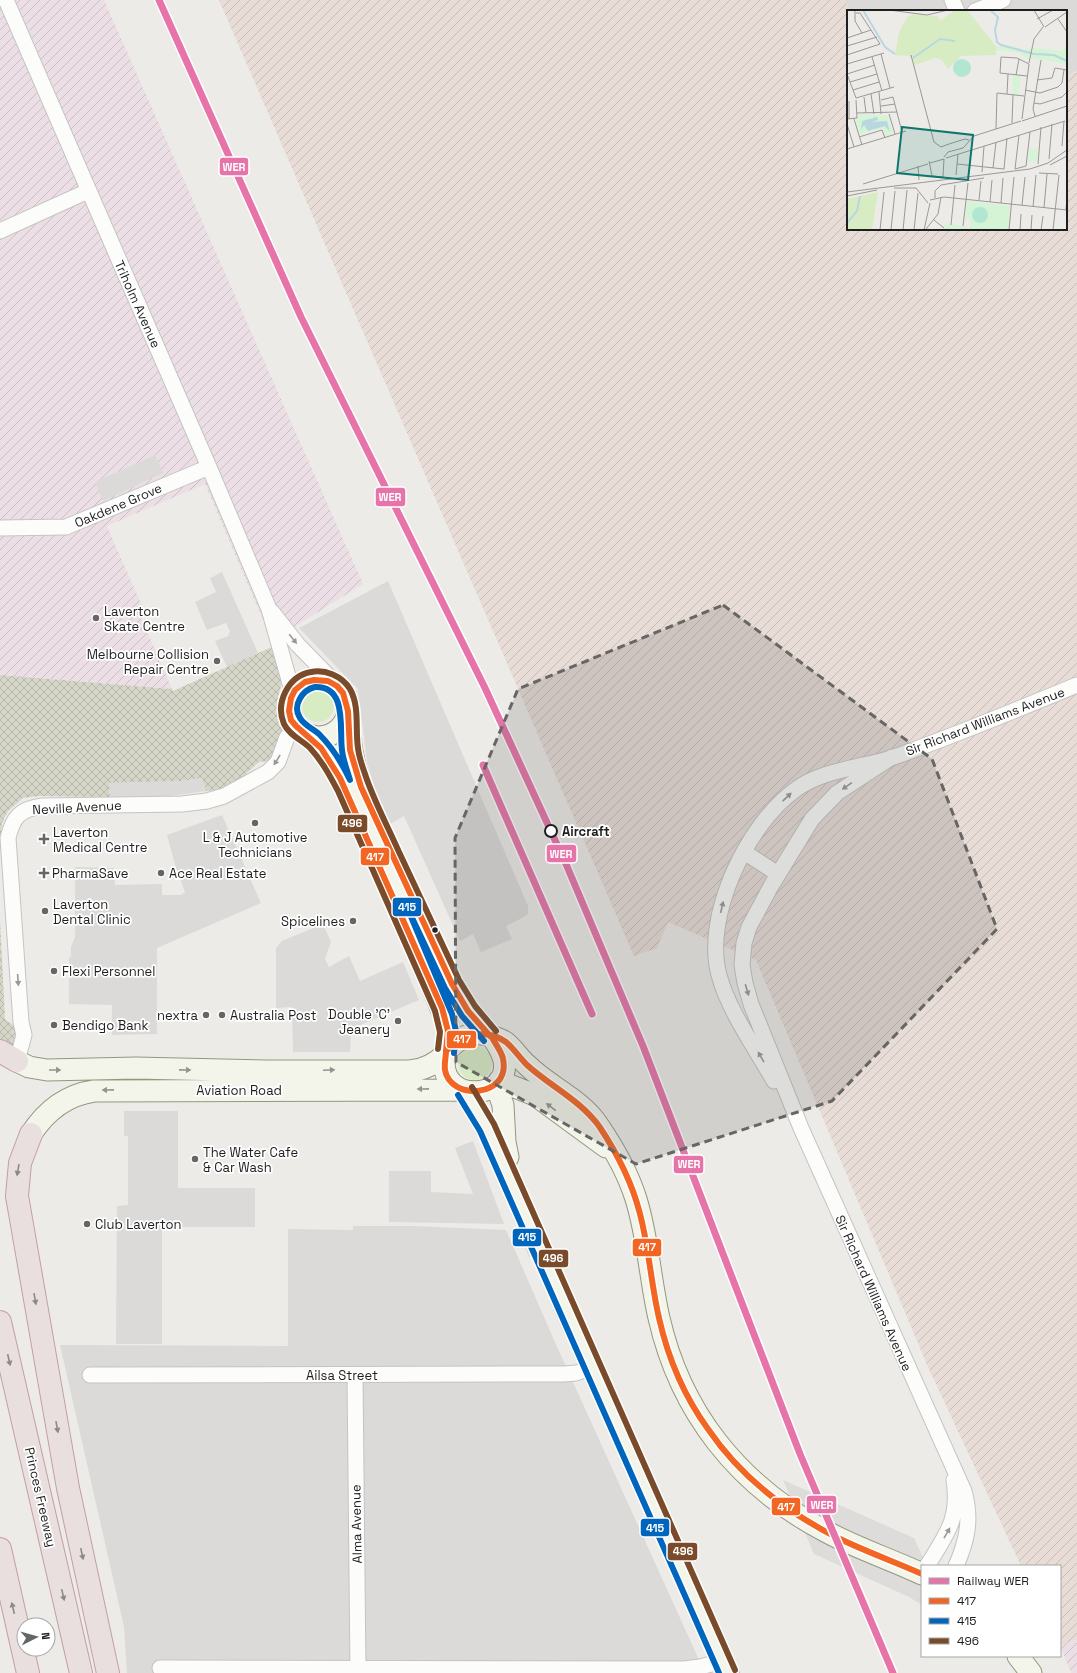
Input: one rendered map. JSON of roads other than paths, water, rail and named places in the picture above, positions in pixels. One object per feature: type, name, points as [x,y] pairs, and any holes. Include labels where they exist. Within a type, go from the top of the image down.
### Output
[{"type":"highway","points":[[31,1134],[17,1176],[17,1196],[68,1488],[108,1673]]},
{"type":"highway","name":"Princes Freeway","points":[[0,1322],[81,1673]]},
{"type":"highway","points":[[0,1549],[28,1673]]},
{"type":"street","name":"Triholm Avenue","points":[[6,0],[209,467],[269,609],[293,694]]},
{"type":"street","points":[[952,0],[957,10]]},
{"type":"street","points":[[978,10],[1003,0]]},
{"type":"street","points":[[0,231],[88,191]]},
{"type":"street","name":"Oakdene Grove","points":[[0,528],[66,527],[209,467]]},
{"type":"street","name":"Triholm Avenue","points":[[269,609],[298,645],[338,686]]},
{"type":"street","points":[[317,679],[325,680],[338,686],[345,695],[348,707],[350,749],[366,799],[452,984],[468,1011],[491,1036],[500,1049],[504,1064],[503,1074],[498,1083],[485,1092],[475,1093],[464,1090],[452,1083],[447,1075],[444,1066],[448,1036],[445,1018],[405,920],[343,782],[329,759],[300,736],[290,716],[289,708],[293,694],[304,683],[317,679]]},
{"type":"street","name":"Sir Richard Williams Avenue","points":[[801,1128],[729,1002],[718,970],[716,956],[718,924],[729,882],[744,852],[770,815],[796,789],[831,774],[892,757],[1077,686]]},
{"type":"street","points":[[300,736],[319,738],[336,732],[343,725],[347,716],[348,707]]},
{"type":"street","name":"Neville Avenue","points":[[9,1056],[24,1035],[21,1022],[8,838],[12,823],[20,814],[28,808],[42,806],[182,804],[208,801],[224,796],[259,778],[278,762],[300,736]]},
{"type":"street","name":"Sir Richard Williams Avenue","points":[[892,757],[850,784],[823,806],[801,834],[749,927],[744,943],[742,965],[751,1004],[801,1128],[964,1491],[968,1513],[966,1540],[956,1565]]},
{"type":"street","points":[[744,852],[778,874]]},
{"type":"street","points":[[446,1052],[466,1035],[480,1033],[506,1043],[532,1070],[584,1109],[598,1124],[627,1176],[636,1199],[664,1338],[690,1399],[716,1441],[735,1463],[762,1489],[824,1531],[921,1571]]},
{"type":"street","name":"Aviation Road","points":[[31,1134],[49,1112],[72,1097],[100,1091],[147,1090],[309,1081],[416,1070],[437,1062],[446,1052]]},
{"type":"street","name":"Aviation Road","points":[[9,1056],[34,1068],[47,1070],[136,1068],[309,1081],[464,1090]]},
{"type":"street","points":[[136,1068],[147,1090]]},
{"type":"street","points":[[498,1083],[535,1095],[613,1152]]},
{"type":"street","points":[[498,1083],[503,1105],[507,1151],[521,1206]]},
{"type":"street","points":[[160,1668],[358,1670],[684,1669],[700,1667],[725,1667],[487,1127],[464,1090]]},
{"type":"street","name":"Ailsa Street","points":[[90,1375],[564,1374],[576,1373],[594,1367]]},
{"type":"street","name":"Alma Avenue","points":[[355,1375],[358,1670]]},
{"type":"street","name":"Sir Richard Williams Avenue","points":[[927,1565],[953,1520],[956,1493],[948,1458]]},
{"type":"street","points":[[1019,1657],[1031,1673]]},
{"type":"rail line","name":"WER","points":[[159,0],[301,317],[485,688],[566,864],[643,1046],[800,1454],[893,1673]]},
{"type":"rail line","name":"WER","points":[[483,765],[592,1014]]},
{"type":"place","name":"Laverton Skate Centre","points":[[96,618]]},
{"type":"place","name":"Melbourne Collision Repair Centre","points":[[217,661]]},
{"type":"place","name":"L & J Automotive Technicians","points":[[255,823]]},
{"type":"place","name":"Aircraft","points":[[551,831]]},
{"type":"place","name":"Laverton Medical Centre","points":[[44,839]]},
{"type":"place","name":"PharmaSave","points":[[44,873]]},
{"type":"place","name":"Ace Real Estate","points":[[161,873]]},
{"type":"place","name":"Laverton Dental Clinic","points":[[45,911]]},
{"type":"place","name":"Spicelines","points":[[353,921]]},
{"type":"place","name":"Flexi Personnel","points":[[54,971]]},
{"type":"place","name":"nextra","points":[[206,1015]]},
{"type":"place","name":"Australia Post","points":[[222,1015]]},
{"type":"place","name":"Double 'C' Jeanery","points":[[398,1021]]},
{"type":"place","name":"Bendigo Bank","points":[[54,1025]]},
{"type":"place","name":"The Water Cafe & Car Wash","points":[[195,1159]]},
{"type":"place","name":"Club Laverton","points":[[87,1224]]}]
